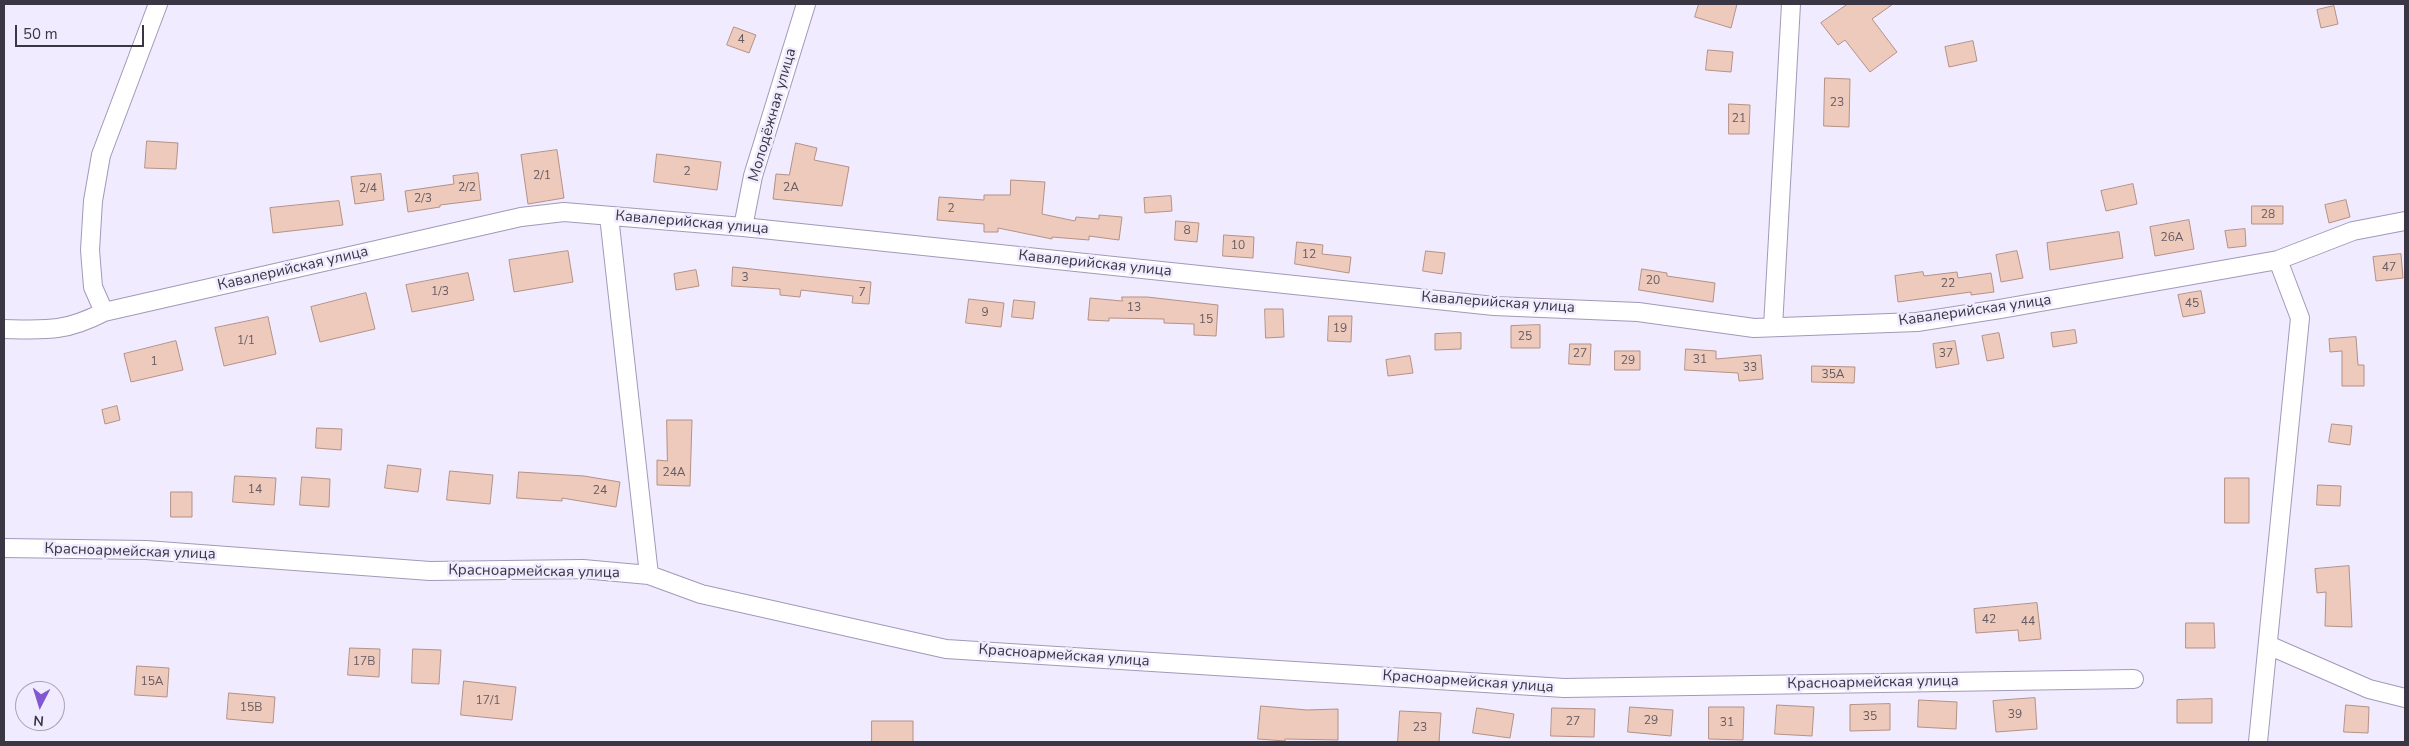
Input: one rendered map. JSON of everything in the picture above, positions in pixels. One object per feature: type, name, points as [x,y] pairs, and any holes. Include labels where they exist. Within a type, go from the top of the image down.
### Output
[{"type":"street","points":[[104,312],[93,287],[90,250],[101,155],[120,100],[148,35],[158,4]]},
{"type":"street","name":"Молодёжная улица","points":[[743,227],[753,176],[806,4]]},
{"type":"street","points":[[1773,328],[1791,4]]},
{"type":"street","name":"Кавалерийская улица","points":[[4,328],[54,330],[81,324],[104,312],[521,217],[564,212],[743,227],[1494,306],[1638,312],[1754,328],[1917,322],[2000,310],[2278,260],[2353,231],[2405,221]]},
{"type":"street","points":[[609,216],[649,574]]},
{"type":"street","points":[[2258,742],[2300,318],[2278,260]]},
{"type":"street","name":"Красноармейская улица","points":[[4,548],[146,550],[430,571],[583,569],[649,574],[701,594],[946,649],[1564,688],[2134,679]]},
{"type":"street","points":[[2268,646],[2369,689],[2405,698]]},
{"type":"building","points":[[1699,4],[1737,4],[1731,28],[1695,17]]},
{"type":"building","points":[[1848,4],[1893,4],[1872,19],[1897,52],[1870,72],[1845,40],[1838,45],[1821,23]]},
{"type":"building","points":[[2334,6],[2338,24],[2321,28],[2317,10]]},
{"type":"building","points":[[734,27],[756,35],[749,53],[727,45]]},
{"type":"building","points":[[1973,41],[1977,61],[1949,67],[1945,47]]},
{"type":"building","points":[[1708,50],[1733,52],[1731,72],[1706,70]]},
{"type":"building","points":[[1825,78],[1850,79],[1849,127],[1824,126]]},
{"type":"building","points":[[1729,104],[1750,105],[1749,134],[1729,134]]},
{"type":"building","points":[[147,141],[178,143],[176,169],[145,168]]},
{"type":"building","points":[[796,143],[817,148],[814,160],[849,167],[842,206],[773,199],[776,174],[789,175]]},
{"type":"building","points":[[557,150],[564,198],[528,204],[521,155]]},
{"type":"building","points":[[657,154],[721,162],[717,190],[654,182]]},
{"type":"building","points":[[478,173],[481,200],[440,205],[440,207],[408,212],[405,191],[454,184],[453,176]]},
{"type":"building","points":[[381,174],[384,200],[355,204],[351,177]]},
{"type":"building","points":[[1011,180],[1045,182],[1042,214],[1075,221],[1076,217],[1099,219],[1099,215],[1122,217],[1119,240],[1089,236],[1089,240],[1052,237],[1052,239],[998,228],[998,232],[984,232],[984,224],[937,220],[939,197],[984,200],[984,195],[1010,195]]},
{"type":"building","points":[[2133,184],[2137,204],[2106,211],[2101,191]]},
{"type":"building","points":[[1171,196],[1172,211],[1145,213],[1144,198]]},
{"type":"building","points":[[2346,200],[2350,217],[2329,223],[2325,205]]},
{"type":"building","points":[[339,201],[343,225],[273,233],[270,208]]},
{"type":"building","points":[[2252,206],[2283,206],[2283,224],[2252,224]]},
{"type":"building","points":[[2189,220],[2194,249],[2155,256],[2150,227]]},
{"type":"building","points":[[1176,221],[1199,223],[1197,242],[1175,240]]},
{"type":"building","points":[[2245,229],[2246,246],[2228,248],[2225,231]]},
{"type":"building","points":[[2119,232],[2123,258],[2050,270],[2047,243]]},
{"type":"building","points":[[1224,235],[1254,237],[1253,258],[1223,256]]},
{"type":"building","points":[[1297,242],[1323,245],[1322,254],[1351,257],[1349,273],[1295,264]]},
{"type":"building","points":[[568,251],[573,282],[514,292],[509,260]]},
{"type":"building","points":[[1426,251],[1445,253],[1442,274],[1423,271]]},
{"type":"building","points":[[2017,251],[2023,278],[2001,282],[1996,255]]},
{"type":"building","points":[[2401,254],[2403,278],[2376,281],[2373,257]]},
{"type":"building","points":[[733,267],[871,282],[869,304],[852,303],[853,296],[801,290],[800,297],[780,295],[780,289],[732,286]]},
{"type":"building","points":[[1642,269],[1667,273],[1667,276],[1715,283],[1713,302],[1639,290]]},
{"type":"building","points":[[696,270],[699,286],[676,290],[674,274]]},
{"type":"building","points":[[1923,272],[1924,276],[1957,272],[1958,278],[1991,273],[1994,292],[1971,295],[1971,292],[1898,302],[1895,276]]},
{"type":"building","points":[[468,273],[474,300],[412,312],[406,285]]},
{"type":"building","points":[[2201,291],[2205,313],[2183,317],[2178,295]]},
{"type":"building","points":[[366,293],[375,329],[320,342],[311,307]]},
{"type":"building","points":[[1122,297],[1147,297],[1218,305],[1216,336],[1194,335],[1194,324],[1164,323],[1164,319],[1109,318],[1109,321],[1088,320],[1090,298],[1122,301]]},
{"type":"building","points":[[969,299],[1004,303],[1001,327],[966,323]]},
{"type":"building","points":[[1014,300],[1035,302],[1033,319],[1012,317]]},
{"type":"building","points":[[1265,309],[1283,309],[1284,337],[1266,338]]},
{"type":"building","points":[[1329,316],[1352,316],[1351,342],[1328,341]]},
{"type":"building","points":[[268,317],[276,354],[224,366],[215,328]]},
{"type":"building","points":[[1540,325],[1540,348],[1511,348],[1511,326]]},
{"type":"building","points":[[2075,330],[2077,343],[2053,347],[2051,333]]},
{"type":"building","points":[[1461,333],[1461,349],[1435,350],[1435,334]]},
{"type":"building","points":[[1999,333],[2004,358],[1987,361],[1982,336]]},
{"type":"building","points":[[2356,337],[2358,365],[2364,365],[2364,386],[2342,386],[2342,351],[2330,352],[2329,339]]},
{"type":"building","points":[[176,341],[183,370],[131,382],[124,354]]},
{"type":"building","points":[[1955,341],[1959,364],[1936,368],[1933,344]]},
{"type":"building","points":[[1570,344],[1591,344],[1590,365],[1569,364]]},
{"type":"building","points":[[1686,349],[1716,351],[1716,359],[1761,355],[1763,379],[1739,381],[1738,373],[1685,370]]},
{"type":"building","points":[[1615,351],[1640,351],[1640,370],[1615,370]]},
{"type":"building","points":[[1410,356],[1413,373],[1388,376],[1386,360]]},
{"type":"building","points":[[1812,366],[1855,367],[1854,383],[1812,382]]},
{"type":"building","points":[[117,406],[120,420],[105,424],[102,410]]},
{"type":"building","points":[[667,420],[692,420],[690,486],[657,485],[657,460],[667,461]]},
{"type":"building","points":[[2332,424],[2352,426],[2350,445],[2329,442]]},
{"type":"building","points":[[317,428],[342,429],[341,450],[316,448]]},
{"type":"building","points":[[388,465],[421,469],[418,492],[385,488]]},
{"type":"building","points":[[450,471],[493,475],[490,504],[447,500]]},
{"type":"building","points":[[519,472],[584,476],[620,482],[616,507],[562,498],[562,501],[517,498]]},
{"type":"building","points":[[235,476],[276,478],[274,505],[233,502]]},
{"type":"building","points":[[302,477],[330,479],[329,507],[300,505]]},
{"type":"building","points":[[2225,478],[2249,478],[2249,523],[2225,523]]},
{"type":"building","points":[[2318,485],[2341,486],[2340,506],[2317,505]]},
{"type":"building","points":[[171,492],[192,492],[192,517],[171,517]]},
{"type":"building","points":[[2349,566],[2352,627],[2325,626],[2326,592],[2317,593],[2315,569]]},
{"type":"building","points":[[2037,603],[2041,639],[2019,641],[2018,630],[1976,633],[1974,609]]},
{"type":"building","points":[[2186,623],[2214,623],[2215,648],[2186,648]]},
{"type":"building","points":[[350,648],[380,649],[379,677],[348,675]]},
{"type":"building","points":[[413,649],[441,650],[439,684],[412,683]]},
{"type":"building","points":[[137,666],[169,668],[167,697],[135,695]]},
{"type":"building","points":[[464,681],[516,687],[512,720],[461,715]]},
{"type":"building","points":[[229,693],[275,697],[273,723],[227,719]]},
{"type":"building","points":[[2035,698],[2037,729],[1996,732],[1993,701]]},
{"type":"building","points":[[2212,699],[2212,723],[2177,723],[2177,700]]},
{"type":"building","points":[[1919,700],[1957,702],[1956,729],[1918,727]]},
{"type":"building","points":[[1890,704],[1890,730],[1850,731],[1850,705]]},
{"type":"building","points":[[1777,705],[1814,707],[1812,736],[1775,734]]},
{"type":"building","points":[[2346,705],[2369,707],[2368,733],[2344,732]]},
{"type":"building","points":[[1261,706],[1307,710],[1338,709],[1338,740],[1285,739],[1285,741],[1258,739]]},
{"type":"building","points":[[1630,707],[1673,710],[1671,736],[1628,732]]},
{"type":"building","points":[[1709,707],[1744,707],[1743,740],[1709,739]]},
{"type":"building","points":[[1477,708],[1514,714],[1510,738],[1473,733]]},
{"type":"building","points":[[1552,708],[1595,709],[1594,737],[1551,736]]},
{"type":"building","points":[[1400,711],[1441,713],[1439,742],[1398,742]]},
{"type":"building","points":[[872,721],[913,721],[913,742],[872,742]]}]
